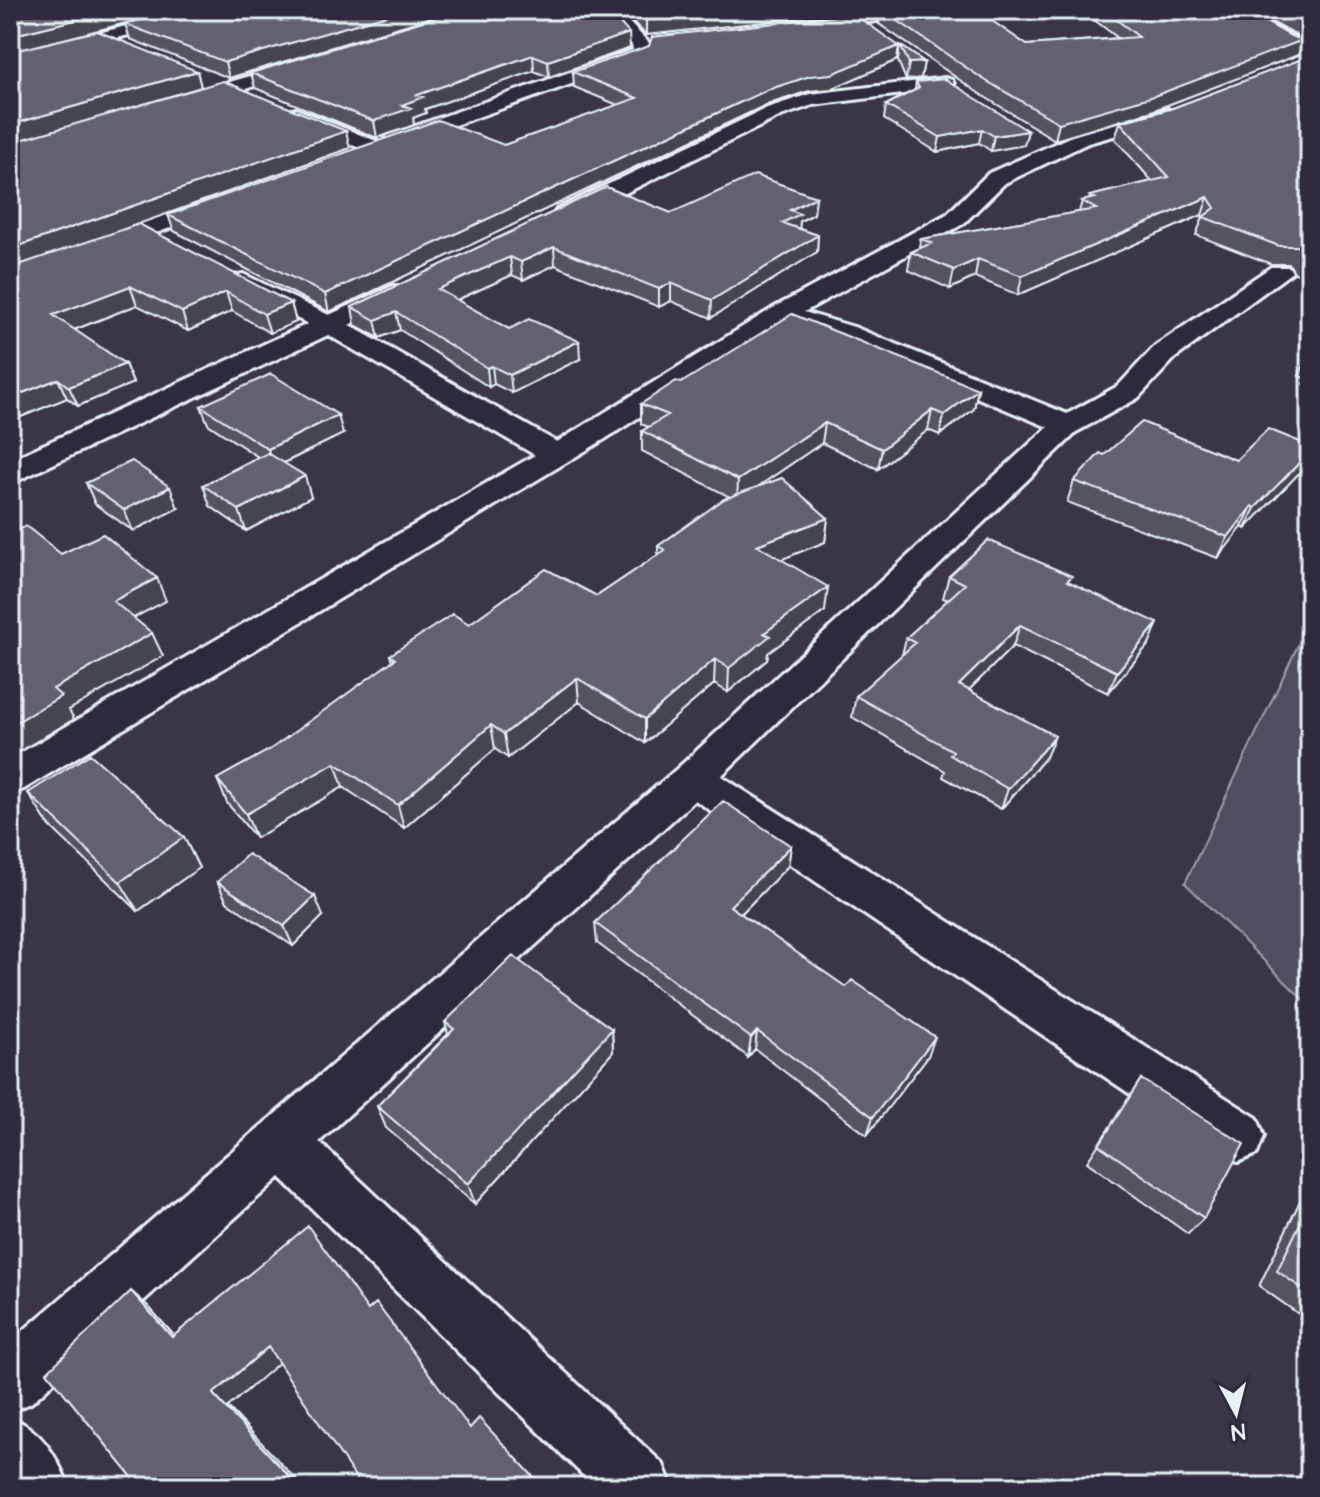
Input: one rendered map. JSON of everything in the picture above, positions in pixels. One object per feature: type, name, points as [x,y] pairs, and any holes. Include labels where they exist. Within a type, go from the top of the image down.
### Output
[{"type":"street","points":[[10,61],[207,10]]},
{"type":"street","points":[[345,157],[642,53],[648,43],[608,10]]},
{"type":"street","points":[[793,25],[849,14],[932,10]]},
{"type":"street","points":[[1229,10],[1293,45],[1305,58]]},
{"type":"street","points":[[849,14],[876,34]]},
{"type":"street","points":[[103,37],[132,48]]},
{"type":"street","points":[[157,110],[318,61]]},
{"type":"street","points":[[922,68],[965,97]]},
{"type":"street","points":[[202,77],[374,147]]},
{"type":"street","points":[[549,221],[774,112],[810,100],[945,84]]},
{"type":"street","points":[[10,778],[557,455],[782,314],[955,219],[997,178],[1045,147],[1185,109]]},
{"type":"street","points":[[10,279],[244,193]]},
{"type":"street","points":[[144,229],[170,243]]},
{"type":"street","points":[[223,270],[329,325],[557,455]]},
{"type":"street","points":[[10,1382],[693,778],[1068,425],[1128,392],[1165,352],[1280,272]]},
{"type":"street","points":[[10,472],[425,280]]},
{"type":"street","points":[[782,314],[845,333],[1068,425]]},
{"type":"street","points":[[693,778],[1238,1136]]},
{"type":"street","points":[[281,1142],[640,1487]]},
{"type":"street","points":[[10,1448],[37,1487]]},
{"type":"shaded area","points":[[1310,620],[1310,1006],[1185,883]]},
{"type":"building","points":[[10,10],[115,10],[10,36]]},
{"type":"building","points":[[178,10],[404,10],[225,62],[125,24]]},
{"type":"building","points":[[459,10],[608,10],[629,33],[548,61],[533,55],[417,95],[423,97],[402,105],[411,108],[374,121],[251,73]]},
{"type":"building","points":[[636,10],[739,10],[646,20]]},
{"type":"building","points":[[882,10],[976,10],[1027,45],[1139,37],[1104,10],[1245,10],[1303,40],[1154,96],[1059,123],[983,79]]},
{"type":"building","points":[[1282,10],[1310,10],[1310,24]]},
{"type":"building","points":[[854,14],[899,46],[832,74],[810,76],[767,90],[325,294],[168,215],[438,120],[504,145],[637,98],[573,72],[649,46],[652,37]]},
{"type":"building","points":[[97,31],[197,71],[10,125],[10,52]]},
{"type":"building","points":[[900,45],[924,62],[909,63]]},
{"type":"building","points":[[1310,56],[1310,257],[1303,255],[1297,246],[1279,246],[1203,217],[1215,208],[1208,197],[1022,276],[978,259],[954,270],[911,252],[932,243],[921,239],[1096,209],[1082,201],[1095,198],[1090,196],[1169,177],[1120,122],[1170,109]]},
{"type":"building","points":[[945,79],[1028,131],[994,136],[982,129],[940,137],[886,105],[919,88],[916,82]]},
{"type":"building","points":[[223,81],[346,131],[10,249],[10,143]]},
{"type":"building","points":[[755,175],[816,197],[790,210],[800,214],[782,223],[818,235],[712,300],[671,283],[659,289],[554,247],[521,262],[510,257],[438,289],[509,329],[529,319],[579,341],[510,375],[492,366],[487,368],[396,312],[375,320],[352,307],[606,187],[671,213]]},
{"type":"building","points":[[139,224],[291,303],[264,314],[226,292],[182,312],[130,286],[53,315],[125,364],[69,387],[58,379],[10,398],[10,268]]},
{"type":"building","points":[[792,314],[978,389],[944,415],[932,410],[882,449],[825,423],[738,480],[642,431],[668,415],[641,404],[676,381],[681,383]]},
{"type":"building","points":[[271,374],[338,415],[268,449],[201,406]]},
{"type":"building","points":[[1142,422],[1236,460],[1268,429],[1310,446],[1310,452],[1255,508],[1252,506],[1228,537],[1074,481],[1100,453],[1104,455]]},
{"type":"building","points":[[268,453],[305,476],[239,510],[203,485]]},
{"type":"building","points":[[132,461],[170,487],[124,510],[86,483]]},
{"type":"building","points":[[782,478],[828,518],[757,545],[828,587],[764,633],[770,636],[729,668],[715,659],[645,719],[577,678],[504,734],[491,725],[398,805],[335,763],[246,814],[217,779],[271,749],[395,659],[390,655],[453,614],[469,624],[546,569],[597,596],[665,550],[658,546],[724,499]]},
{"type":"building","points":[[26,526],[61,554],[103,534],[157,578],[113,601],[152,633],[53,689],[61,696],[10,726],[10,534]]},
{"type":"building","points":[[988,540],[1072,576],[1067,581],[1158,623],[1117,672],[1020,625],[959,685],[1055,736],[1008,789],[950,755],[953,751],[856,696],[915,643],[906,638],[965,584],[949,576]]},
{"type":"building","points":[[90,754],[184,837],[120,882],[28,793]]},
{"type":"building","points":[[723,801],[791,846],[730,906],[846,987],[852,980],[935,1037],[873,1117],[757,1031],[751,1038],[595,923]]},
{"type":"building","points":[[248,854],[315,896],[284,926],[217,882]]},
{"type":"building","points":[[513,956],[612,1029],[468,1184],[377,1106],[454,1029],[445,1022]]},
{"type":"building","points":[[1141,1079],[1244,1144],[1204,1218],[1099,1145]]},
{"type":"building","points":[[1310,1203],[1310,1294],[1277,1271]]},
{"type":"building","points":[[308,1226],[368,1310],[376,1303],[470,1428],[479,1418],[543,1487],[362,1487],[268,1347],[213,1394],[299,1487],[140,1487],[47,1372],[131,1291],[172,1337]]}]
